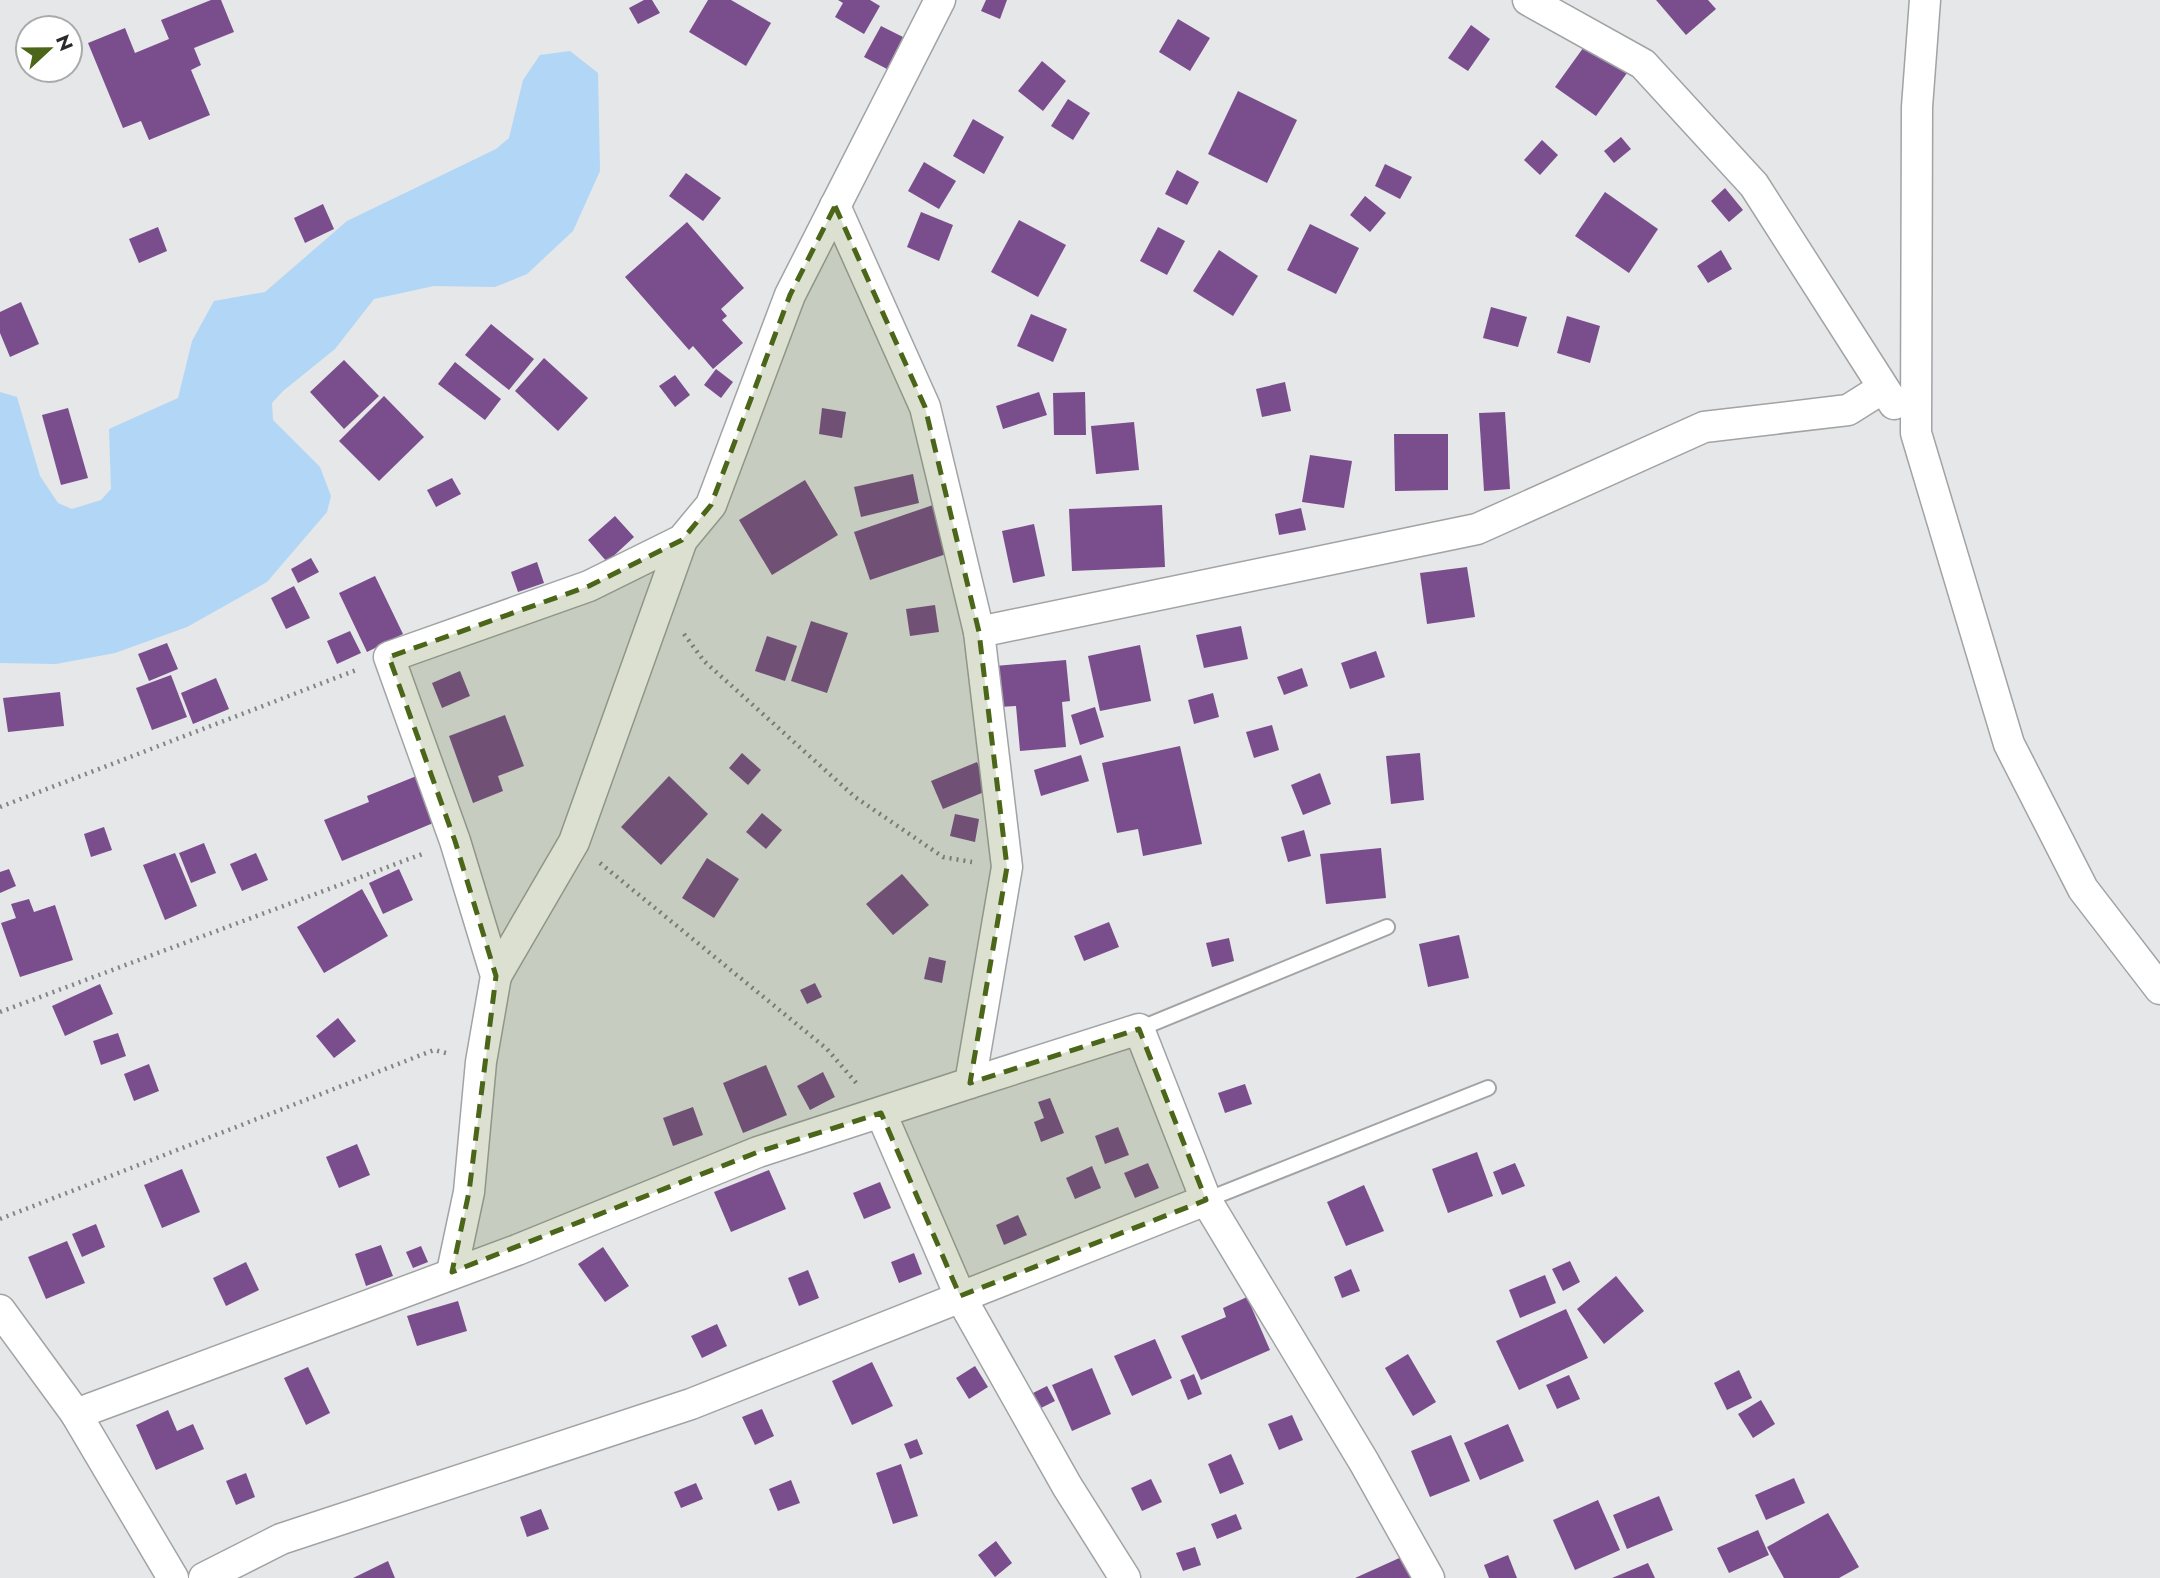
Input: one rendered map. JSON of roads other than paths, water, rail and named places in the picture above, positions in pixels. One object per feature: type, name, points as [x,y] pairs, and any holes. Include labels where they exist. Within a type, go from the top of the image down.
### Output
[{"type":"street","points":[[452,1272],[469,1192],[481,1062],[496,976],[574,842],[682,540],[711,505],[790,295],[940,0]]},
{"type":"street","points":[[1528,0],[1643,64],[1754,185],[1883,388],[1916,433]]},
{"type":"street","points":[[1925,0],[1917,107],[1916,433],[2009,744],[2083,889],[2160,989]]},
{"type":"street","points":[[835,206],[925,407],[979,632],[1007,867],[970,1083]]},
{"type":"street","points":[[979,632],[1477,529],[1704,427],[1848,410],[1883,388]]},
{"type":"street","points":[[496,976],[455,841],[389,657],[589,586],[682,540]]},
{"type":"street","points":[[76,1414],[517,1250],[758,1152],[1139,1029],[1206,1200],[1364,1462],[1429,1578]]},
{"type":"street","points":[[881,1113],[960,1296],[1067,1486],[1125,1578]]},
{"type":"street","points":[[204,1578],[281,1539],[691,1404],[1206,1200]]},
{"type":"street","points":[[0,1310],[76,1414],[173,1578]]},
{"type":"lane","points":[[1139,1029],[1387,927]]},
{"type":"lane","points":[[1206,1200],[1488,1088]]}]
